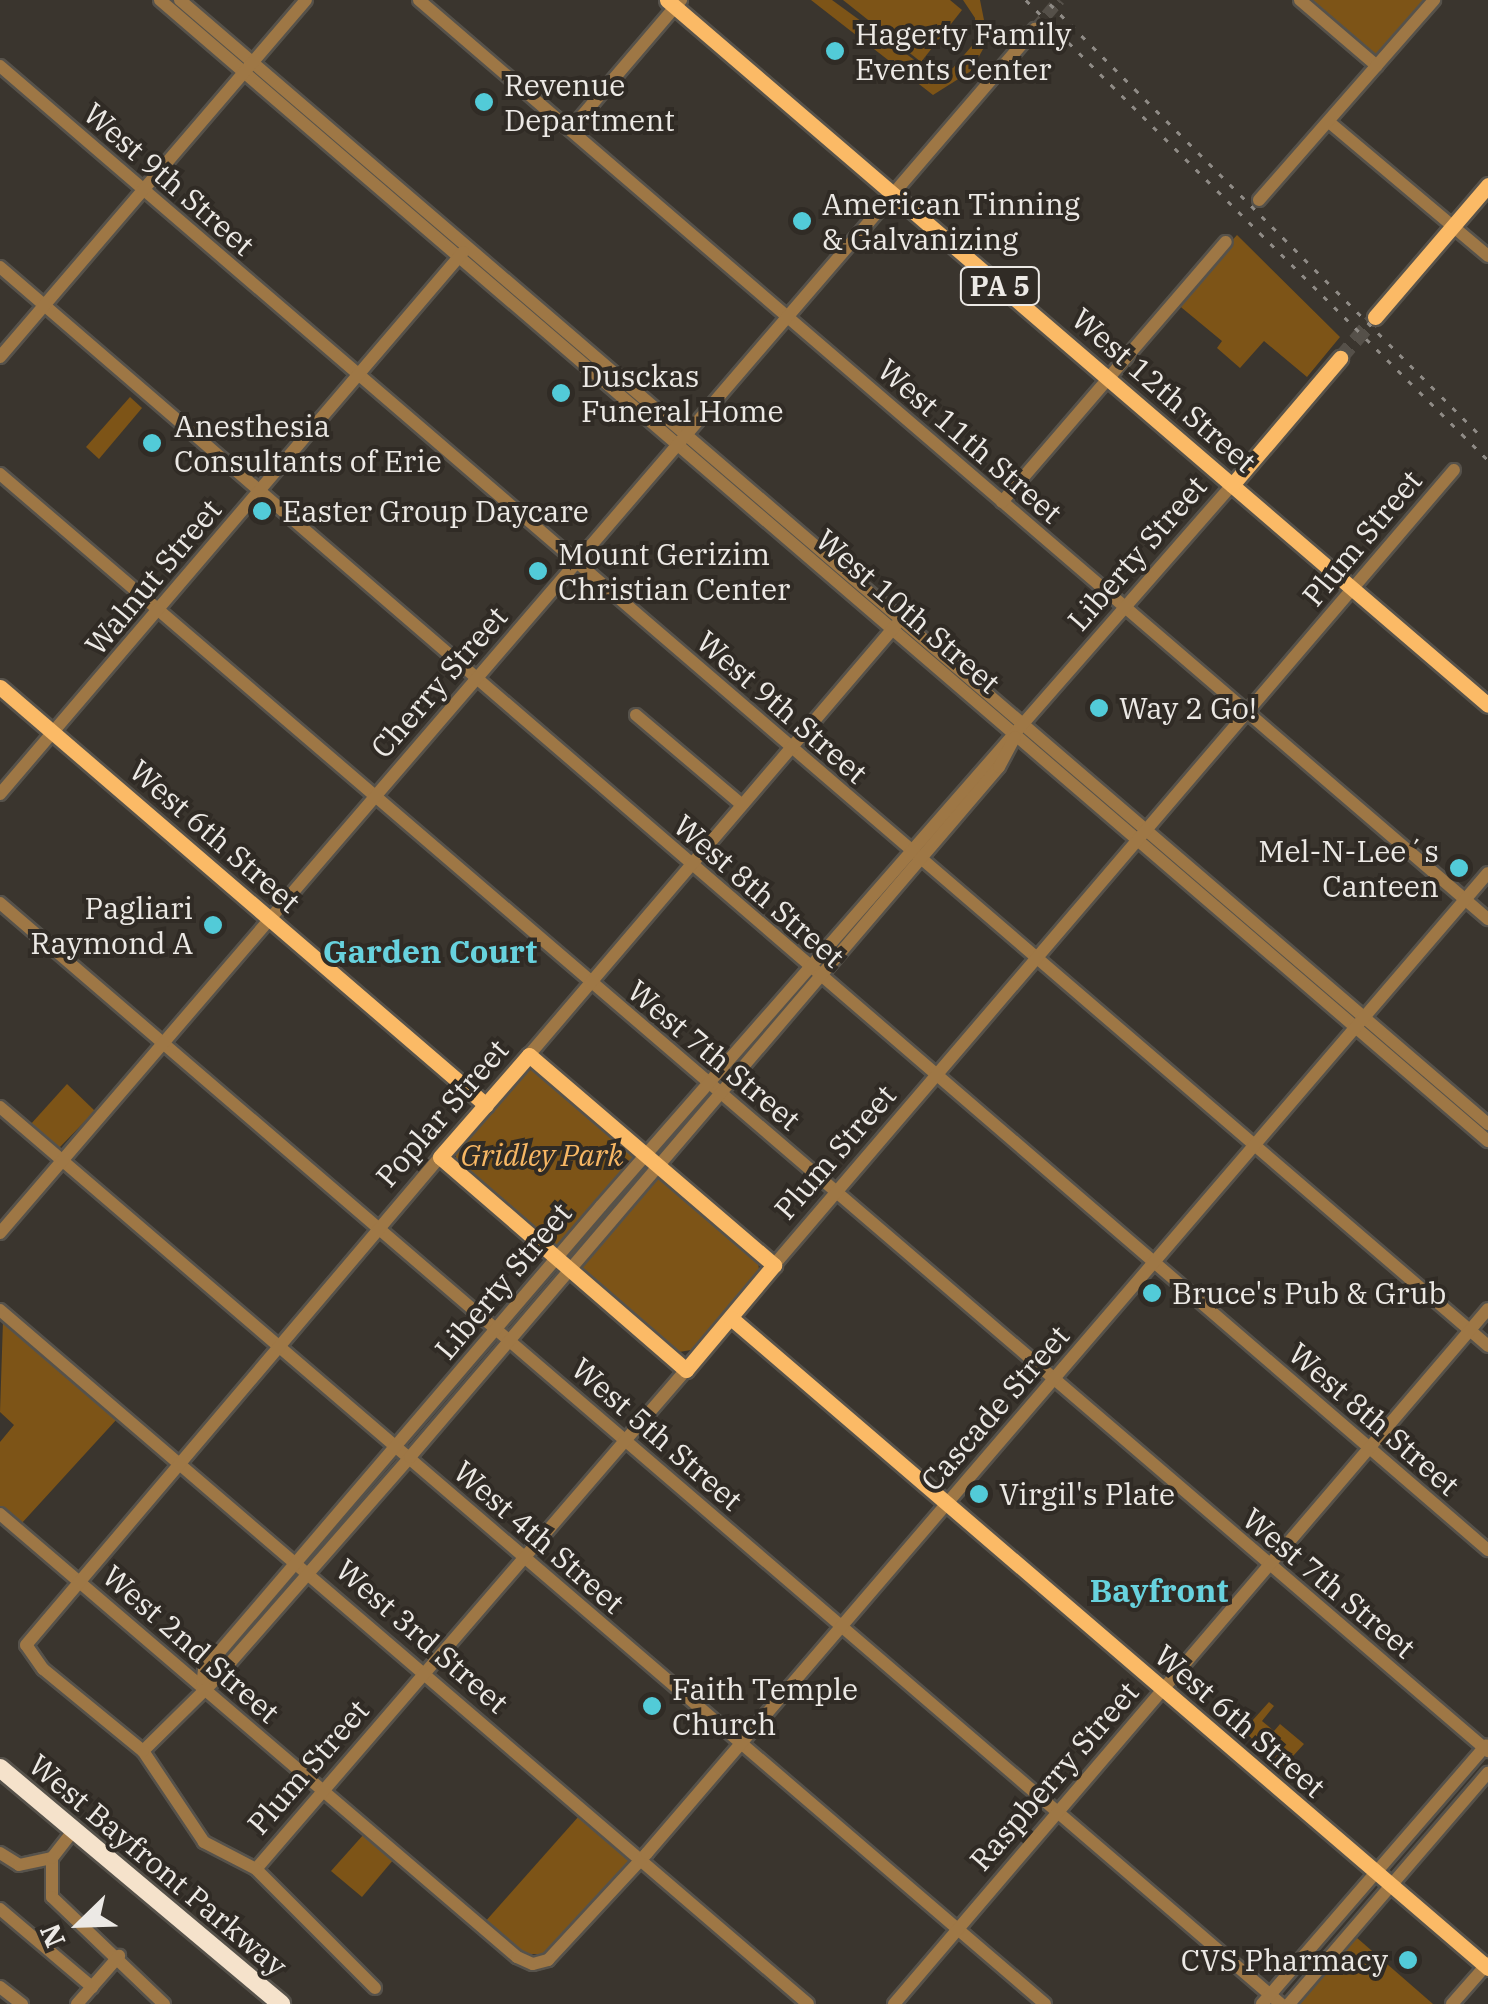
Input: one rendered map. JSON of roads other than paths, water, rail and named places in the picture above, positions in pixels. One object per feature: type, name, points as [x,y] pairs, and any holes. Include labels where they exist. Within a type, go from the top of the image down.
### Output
[{"type":"highway","name":"West Bayfront Parkway","points":[[0,1768],[281,2004]]},
{"type":"main road","name":"West 12th Street","points":[[675,2],[1488,705]]},
{"type":"main road","points":[[1376,317],[1488,186]]},
{"type":"main road","name":"Liberty Street","points":[[1232,485],[1340,358]]},
{"type":"main road","name":"West 6th Street","points":[[0,687],[486,1105]]},
{"type":"main road","points":[[528,1055],[774,1266]]},
{"type":"main road","name":"Poplar Street","points":[[440,1158],[528,1055]]},
{"type":"main road","points":[[440,1158],[686,1370]]},
{"type":"main road","name":"Plum Street","points":[[686,1370],[774,1266]]},
{"type":"main road","name":"West 6th Street","points":[[731,1318],[1487,1966]]},
{"type":"street","name":"West 10th Street","points":[[160,0],[357,158],[896,625],[1024,726],[1142,837]]},
{"type":"street","name":"West 10th Street","points":[[180,0],[248,67]]},
{"type":"street","points":[[0,357],[306,0]]},
{"type":"street","name":"West 11th Street","points":[[419,0],[1488,918]]},
{"type":"street","points":[[1300,0],[1377,66]]},
{"type":"street","points":[[1259,200],[1434,0]]},
{"type":"street","points":[[570,130],[675,2]]},
{"type":"street","name":"Cherry Street","points":[[0,1233],[1034,29]]},
{"type":"street","name":"West 9th Street","points":[[0,66],[1488,1346]]},
{"type":"street","points":[[1329,122],[1488,256]]},
{"type":"street","points":[[1002,502],[1226,242]]},
{"type":"street","name":"Walnut Street","points":[[0,794],[464,250]]},
{"type":"street","name":"West 8th Street","points":[[0,268],[1488,1550]]},
{"type":"street","name":"Plum Street","points":[[774,1266],[1355,591],[1454,470]]},
{"type":"street","name":"West 7th Street","points":[[0,474],[1268,1565],[1487,1747]]},
{"type":"street","name":"Liberty Street","points":[[142,1750],[202,1686],[204,1670],[303,1567],[404,1452],[916,853],[1006,759],[1024,726],[1232,485]]},
{"type":"street","name":"West 10th Street","points":[[896,625],[1015,737],[1142,837],[1436,1088],[1488,1124]]},
{"type":"street","name":"Poplar Street","points":[[528,1055],[896,625]]},
{"type":"street","points":[[636,715],[742,805]]},
{"type":"street","name":"Cascade Street","points":[[533,1964],[562,1950],[641,1860],[1488,873]]},
{"type":"street","name":"West 5th Street","points":[[0,903],[1058,1812],[1271,2001]]},
{"type":"street","name":"West 10th Street","points":[[1436,1088],[1488,1142]]},
{"type":"street","name":"West 4th Street","points":[[0,1106],[1045,2004]]},
{"type":"street","name":"Poplar Street","points":[[142,1750],[43,1669],[26,1645],[77,1579],[440,1158]]},
{"type":"street","name":"Raspberry Street","points":[[894,2004],[1488,1309]]},
{"type":"street","name":"West 3rd Street","points":[[0,1310],[808,2004]]},
{"type":"street","name":"Plum Street","points":[[256,1869],[686,1370]]},
{"type":"street","name":"West 2nd Street","points":[[0,1514],[502,1945],[533,1964]]},
{"type":"street","points":[[1289,2004],[1487,1747]]},
{"type":"street","points":[[142,1750],[204,1842],[256,1869],[375,1988]]},
{"type":"street","points":[[1271,2001],[1488,1773]]},
{"type":"street","points":[[74,1830],[52,1858],[52,1897],[119,1956],[164,2004]]},
{"type":"street","points":[[0,1854],[19,1865],[52,1858]]},
{"type":"street","points":[[0,1909],[92,1987]]},
{"type":"street","points":[[77,2004],[119,1956]]},
{"type":"street","points":[[1452,2004],[1487,1966]]},
{"type":"street","points":[[0,1987],[22,2004]]},
{"type":"tunnel","points":[[1035,29],[1059,0]]},
{"type":"tunnel","points":[[1340,358],[1375,317]]},
{"type":"railway","points":[[1026,0],[1488,460]]},
{"type":"railway","points":[[1050,4],[1477,432]]},
{"type":"place","name":"Hagerty Family Events Center","points":[[835,51]]},
{"type":"place","name":"Revenue Department","points":[[484,102]]},
{"type":"place","name":"American Tinning & Galvanizing","points":[[802,221]]},
{"type":"place","name":"Dusckas Funeral Home","points":[[561,393]]},
{"type":"place","name":"Anesthesia Consultants of Erie","points":[[152,443]]},
{"type":"place","name":"Easter Group Daycare","points":[[262,511]]},
{"type":"place","name":"Mount Gerizim Christian Center","points":[[538,571]]},
{"type":"place","name":"Way 2 Go!","points":[[1099,708]]},
{"type":"place","name":"Mel-N-Lee´s Canteen","points":[[1459,868]]},
{"type":"place","name":"Pagliari Raymond A","points":[[213,925]]},
{"type":"place","name":"Bruce's Pub & Grub","points":[[1152,1293]]},
{"type":"place","name":"Virgil's Plate","points":[[979,1494]]},
{"type":"place","name":"Faith Temple Church","points":[[652,1706]]},
{"type":"place","name":"CVS Pharmacy","points":[[1408,1960]]},
{"type":"district","name":"Garden Court","points":[[430,951]]},
{"type":"district","name":"Bayfront","points":[[1159,1590]]},
{"type":"park label","name":"Gridley Park","points":[[542,1155]]}]
